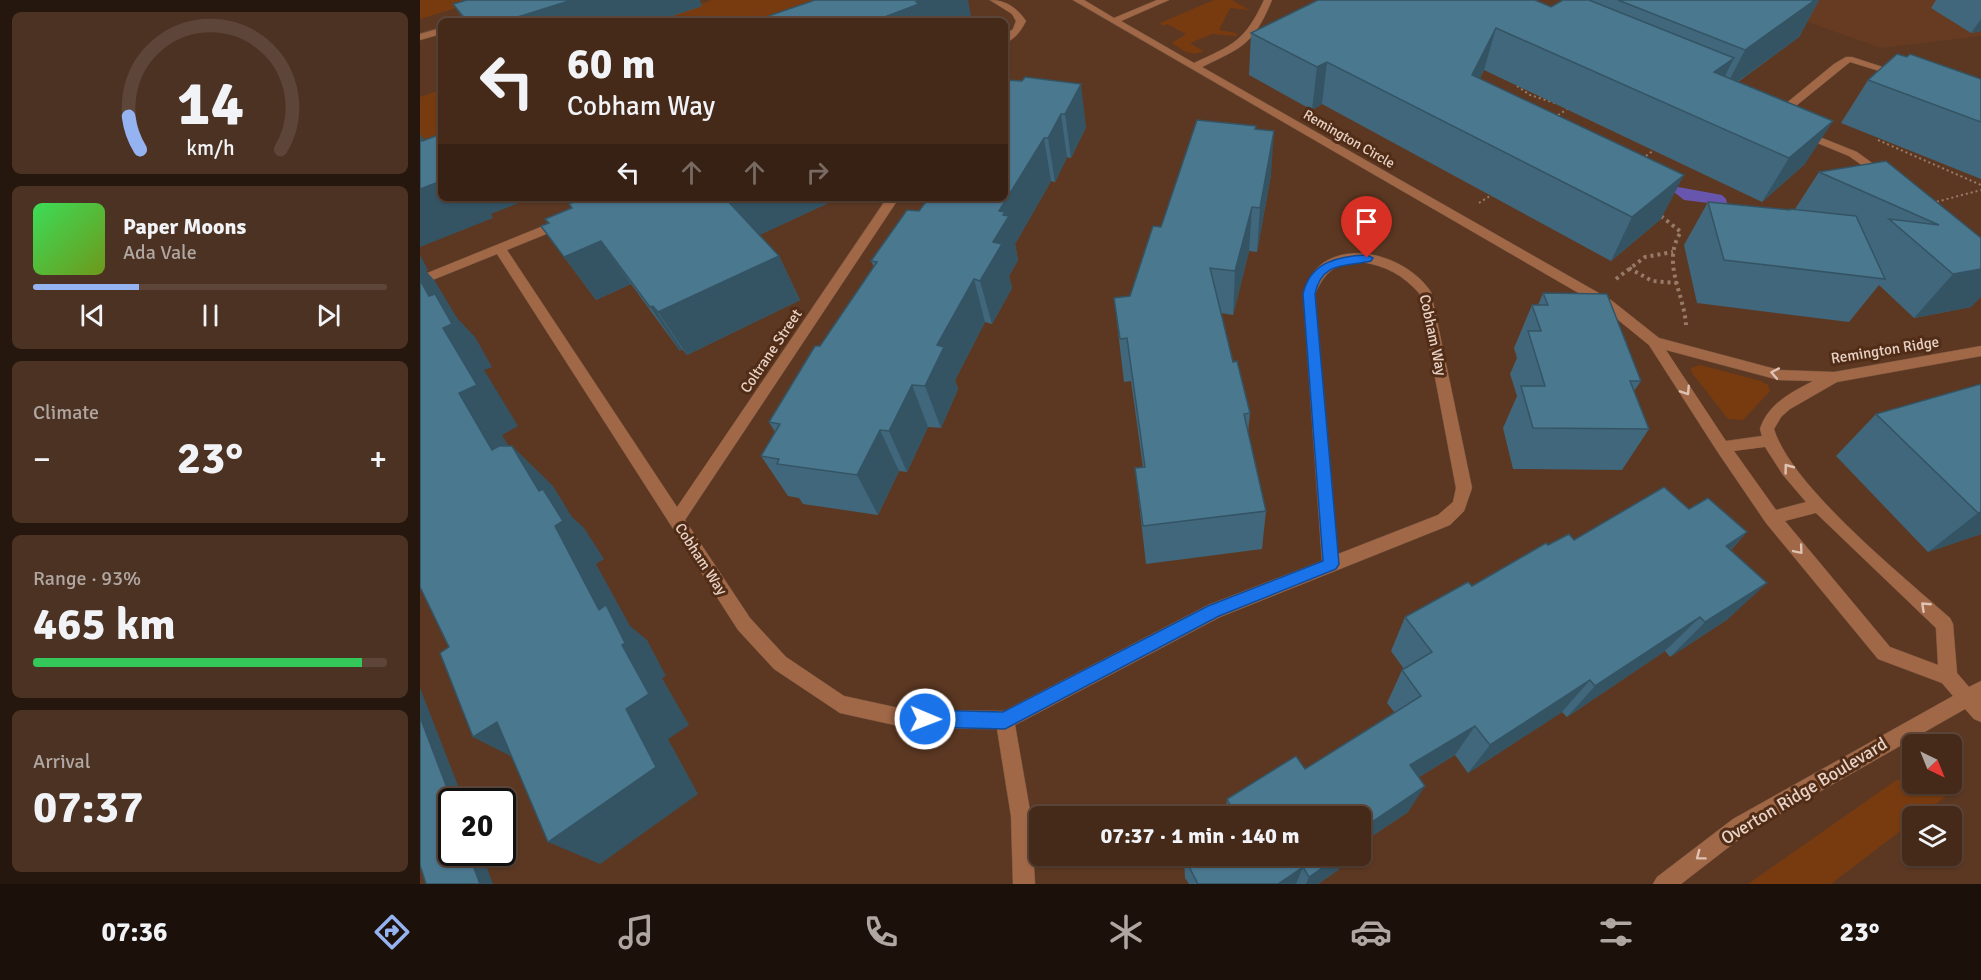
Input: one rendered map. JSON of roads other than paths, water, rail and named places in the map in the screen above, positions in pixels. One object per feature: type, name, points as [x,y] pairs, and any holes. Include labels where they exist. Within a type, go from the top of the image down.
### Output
[{"type":"street","points":[[994,0],[1015,12],[1021,21],[1017,30],[1008,38]]},
{"type":"street","name":"Remington Circle","points":[[1077,0],[1601,299],[1654,342]]},
{"type":"street","points":[[1114,21],[1165,0]]},
{"type":"street","points":[[1194,67],[1240,45],[1258,23],[1268,0]]},
{"type":"street","points":[[420,38],[438,32]]},
{"type":"street","points":[[1910,78],[1849,59],[1837,66],[1777,122],[1852,154],[1895,183],[1922,206]]},
{"type":"street","name":"Coltrane Street","points":[[676,521],[891,201]]},
{"type":"street","points":[[420,281],[572,219]]},
{"type":"street","name":"Cobham Way","points":[[500,249],[744,624],[780,663],[840,704],[908,718],[1005,720],[1214,611],[1444,520],[1456,511],[1464,496],[1464,488],[1425,292],[1417,280],[1405,270],[1380,260],[1346,260],[1330,265],[1318,273],[1311,283],[1309,294],[1331,564]]},
{"type":"street","points":[[1654,342],[1722,447],[1772,518],[1884,653],[1948,677],[1974,693],[1981,713]]},
{"type":"street","name":"Remington Ridge","points":[[1654,342],[1779,375],[1834,377],[1981,351]]},
{"type":"street","points":[[1834,377],[1782,406],[1767,428],[1768,441],[1817,506],[1944,624],[1948,677]]},
{"type":"street","points":[[1722,447],[1768,441]]},
{"type":"street","points":[[1772,518],[1817,506]]},
{"type":"street","name":"Overton Ridge Boulevard","points":[[1664,884],[1740,826],[1974,693]]},
{"type":"street","points":[[1005,720],[1021,816],[1024,884]]}]
